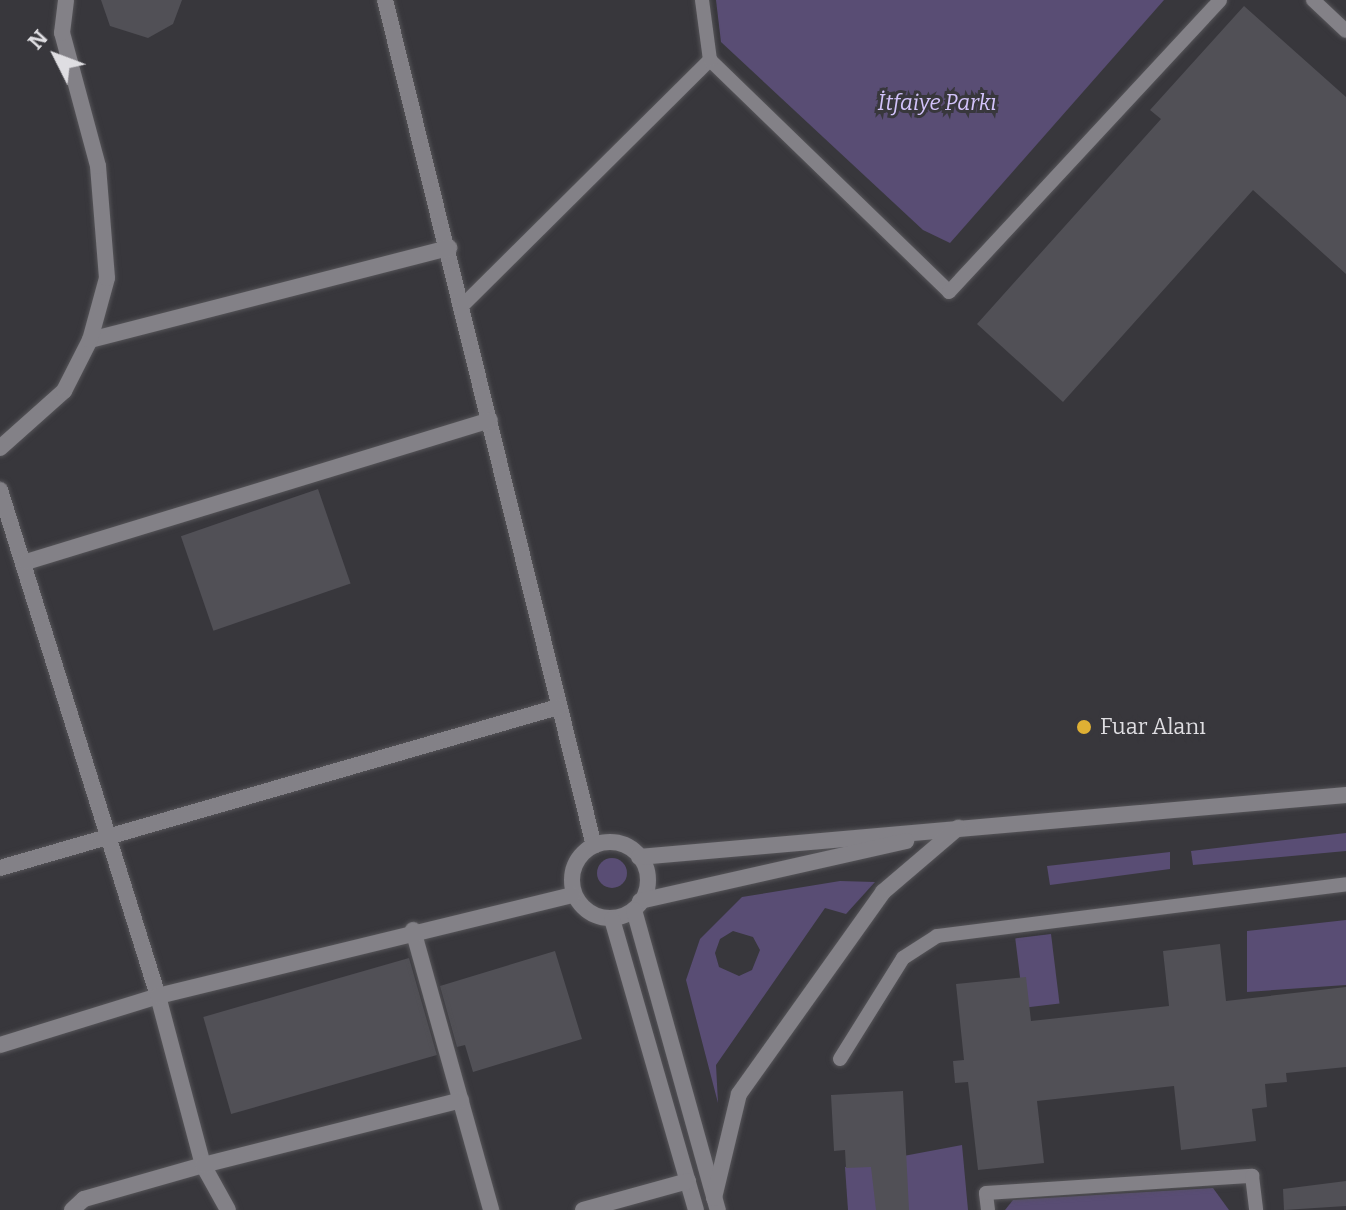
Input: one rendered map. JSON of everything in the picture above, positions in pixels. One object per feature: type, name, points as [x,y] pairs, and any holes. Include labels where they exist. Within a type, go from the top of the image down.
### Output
[{"type":"street","points":[[0,448],[64,391],[90,340],[107,278],[107,226],[98,166],[62,33],[66,0]]},
{"type":"street","points":[[385,0],[449,248],[594,846]]},
{"type":"street","points":[[90,340],[449,248]]},
{"type":"street","points":[[26,562],[490,420]]},
{"type":"street","points":[[0,490],[26,562],[108,840],[158,996],[203,1165],[228,1210]]},
{"type":"street","points":[[0,868],[108,840],[558,707]]},
{"type":"street","points":[[639,857],[1346,795]]},
{"type":"street","points":[[716,1204],[637,906],[647,890],[639,857],[630,847],[607,842],[594,846],[572,871],[573,895],[589,913],[612,919],[637,906],[958,828]]},
{"type":"street","points":[[716,1204],[739,1094],[883,892],[958,828]]},
{"type":"street","points":[[0,1045],[158,996],[413,930],[573,895]]},
{"type":"street","points":[[612,919],[696,1210]]},
{"type":"street","points":[[413,930],[491,1210]]},
{"type":"street","points":[[72,1210],[84,1199],[203,1165],[461,1100]]},
{"type":"street","points":[[583,1210],[688,1181]]},
{"type":"lane","points":[[702,0],[710,60],[949,292],[1220,0]]},
{"type":"lane","points":[[1313,0],[1346,31]]},
{"type":"lane","points":[[463,305],[710,60]]},
{"type":"lane","points":[[840,1059],[903,958],[937,936],[1346,884]]},
{"type":"lane","points":[[988,1210],[986,1193],[1252,1176],[1256,1210]]},
{"type":"green space","name":"İtfaiye Parkı","points":[[716,0],[1164,0],[950,243],[923,230],[721,42]]},
{"type":"green space","points":[[1346,833],[1346,851],[1193,865],[1191,851]]},
{"type":"green space","points":[[1170,852],[1170,869],[1050,885],[1047,866]]},
{"type":"green space","points":[[612,858],[623,862],[627,873],[623,884],[612,888],[601,884],[597,873],[601,862]]},
{"type":"green space","points":[[840,881],[875,882],[846,914],[825,908],[716,1065],[718,1103],[686,980],[700,939],[742,897]],"holes":[[[733,931],[753,937],[760,950],[752,970],[739,976],[719,967],[715,953],[720,939]]]},
{"type":"green space","points":[[1346,920],[1346,985],[1247,992],[1247,931]]},
{"type":"green space","points":[[1051,934],[1060,1003],[1024,1008],[1015,938]]},
{"type":"green space","points":[[962,1145],[968,1210],[848,1210],[845,1167]]},
{"type":"green space","points":[[1213,1188],[1229,1210],[1005,1210],[1013,1200]]},
{"type":"building","points":[[101,0],[182,0],[173,24],[148,38],[110,26]]},
{"type":"building","points":[[1244,6],[1346,97],[1346,274],[1253,190],[1063,402],[977,324],[1161,119],[1150,110]]},
{"type":"building","points":[[318,489],[351,584],[213,631],[181,536]]},
{"type":"building","points":[[1220,944],[1226,1001],[1346,987],[1346,1067],[1286,1073],[1287,1082],[1265,1084],[1267,1107],[1252,1109],[1256,1141],[1181,1150],[1174,1086],[1037,1101],[1044,1163],[978,1170],[968,1082],[955,1083],[953,1061],[964,1060],[956,984],[1026,977],[1031,1021],[1169,1006],[1163,951]]},
{"type":"building","points":[[555,951],[582,1039],[473,1072],[465,1045],[457,1047],[440,986]]},
{"type":"building","points":[[409,958],[437,1055],[231,1114],[203,1017]]},
{"type":"building","points":[[903,1091],[909,1210],[876,1210],[871,1167],[846,1168],[845,1150],[834,1151],[831,1095]]},
{"type":"building","points":[[1346,1181],[1346,1206],[1284,1210],[1283,1189]]},
{"type":"place","name":"Fuar Alanı","points":[[1084,727]]}]
